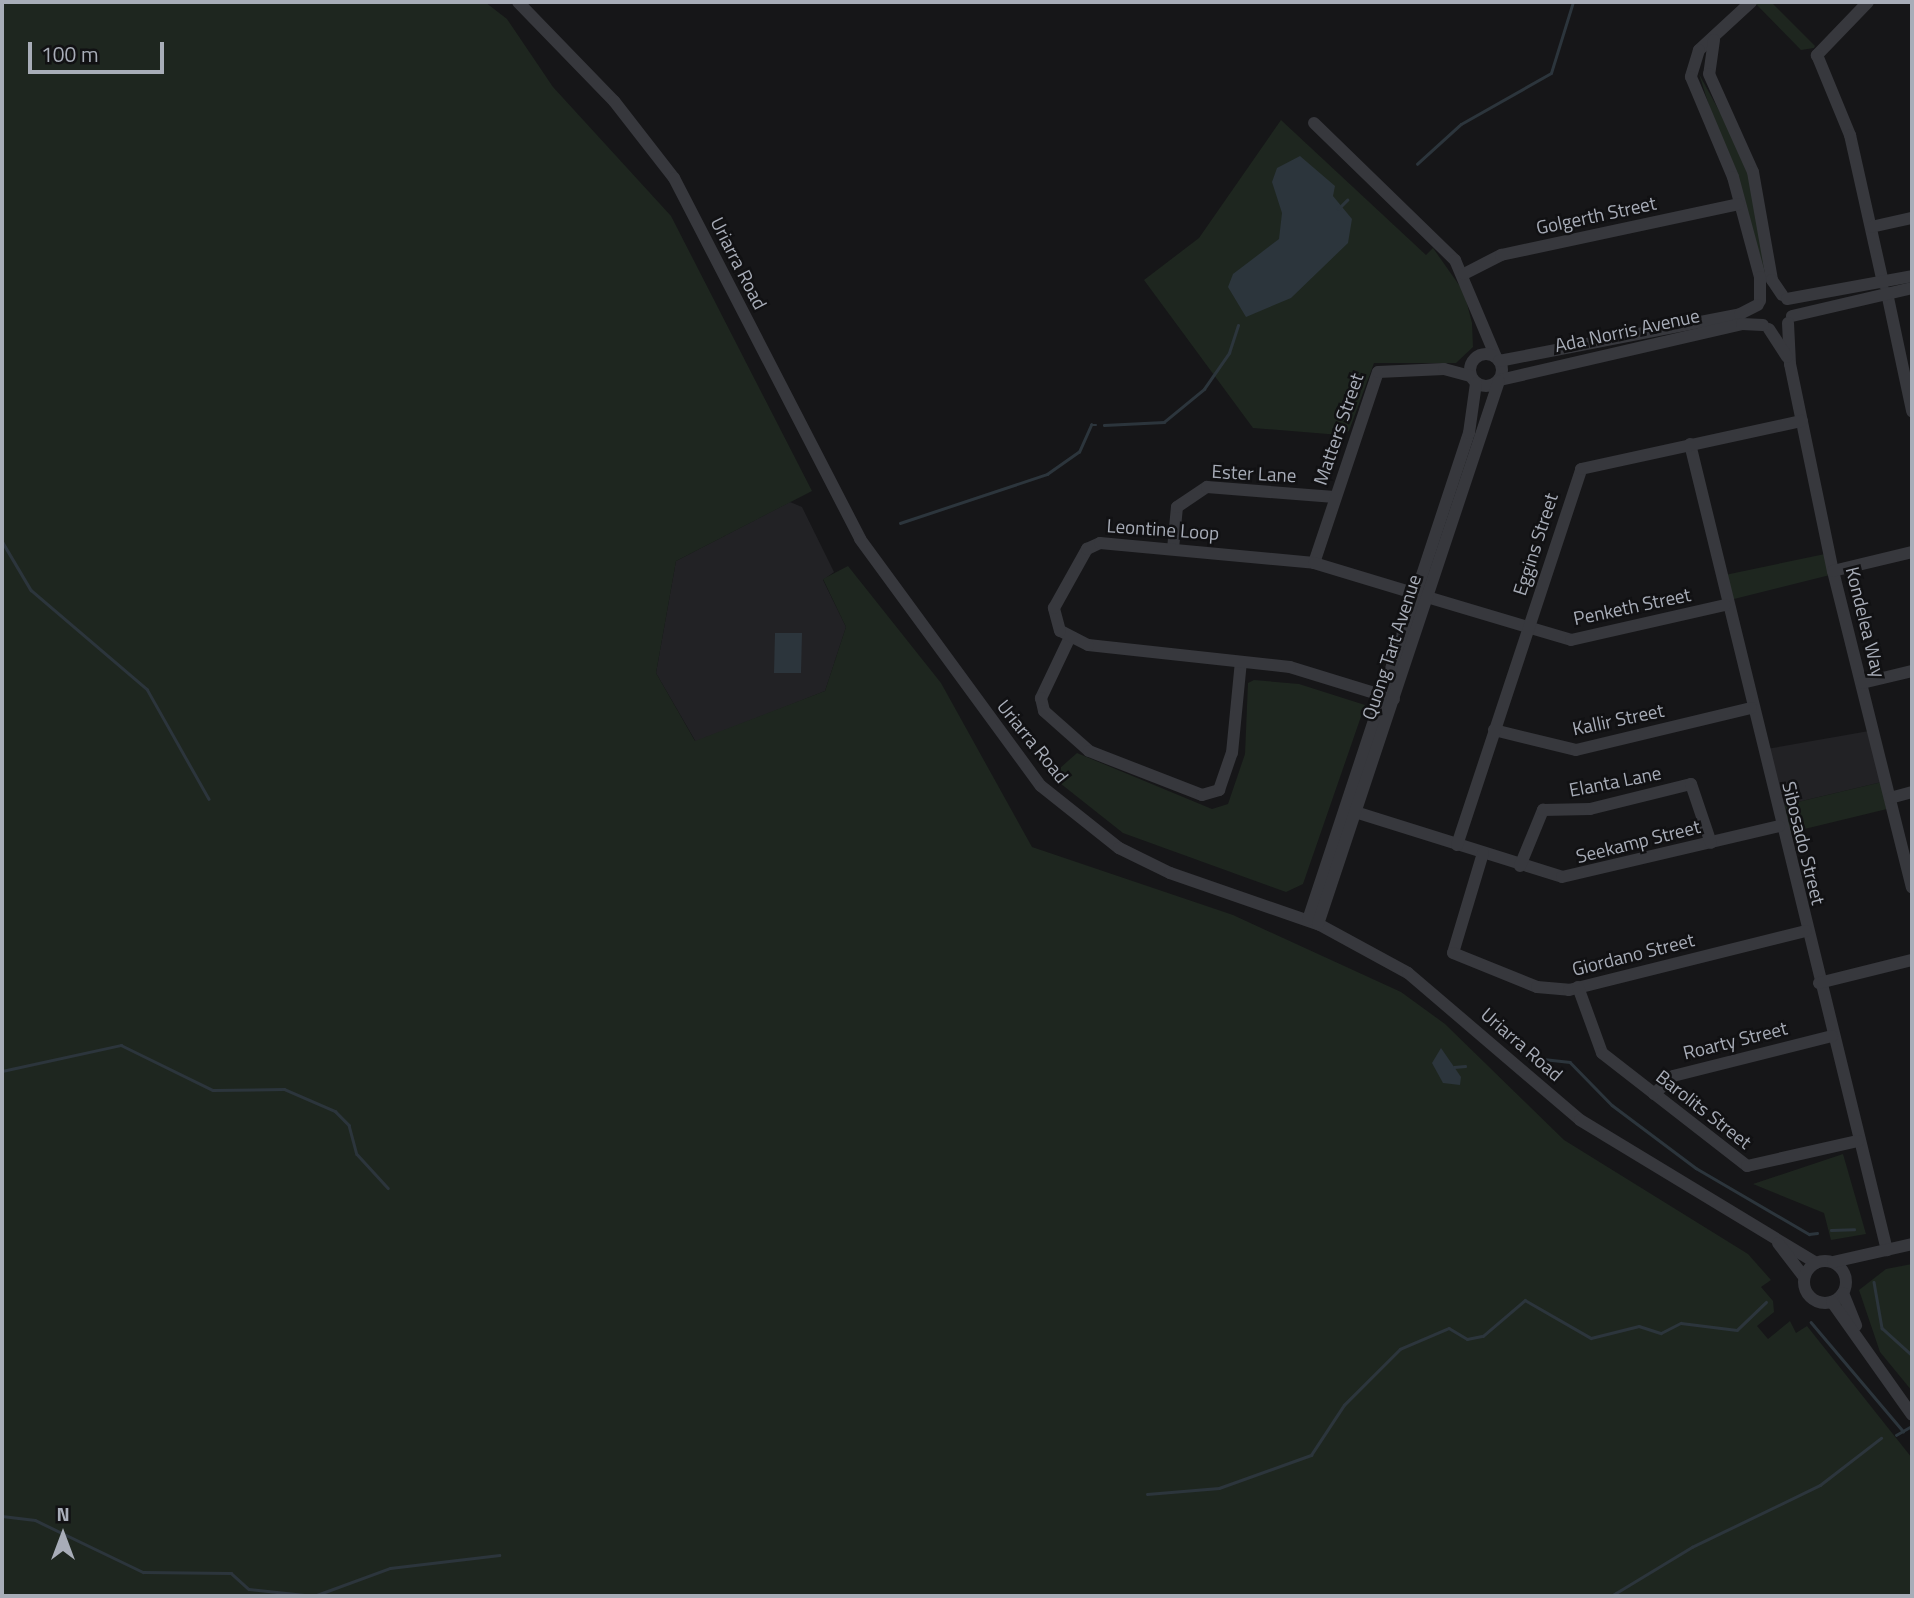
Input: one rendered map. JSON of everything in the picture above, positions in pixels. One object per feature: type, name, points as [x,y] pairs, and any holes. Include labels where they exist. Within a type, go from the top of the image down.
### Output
[{"type":"street","name":"Uriarra Road","points":[[518,2],[614,102],[674,178],[860,539],[1041,786],[1119,848],[1170,873],[1313,922],[1408,973],[1580,1121],[1816,1263]]},
{"type":"street","points":[[1691,77],[1696,55],[1751,2]]},
{"type":"street","points":[[1868,2],[1817,55],[1850,135],[1912,411]]},
{"type":"street","points":[[1691,77],[1699,68],[1709,74],[1716,37]]},
{"type":"street","name":"Kondelea Way","points":[[1709,74],[1753,172],[1772,280],[1785,297],[1790,320],[1790,364],[1833,571],[1912,887]]},
{"type":"street","name":"Kondelea Way","points":[[1691,77],[1740,204],[1760,276],[1759,303],[1766,327],[1790,364]]},
{"type":"street","points":[[1314,123],[1464,274],[1482,325],[1498,359],[1499,380]]},
{"type":"street","name":"Golgerth Street","points":[[1464,274],[1501,255],[1740,204]]},
{"type":"street","points":[[1871,227],[1912,218]]},
{"type":"street","points":[[1790,320],[1885,288],[1912,276]]},
{"type":"street","points":[[1785,297],[1912,288]]},
{"type":"street","name":"Ada Norris Avenue","points":[[1474,359],[1498,359],[1640,336],[1785,297]]},
{"type":"street","name":"Ada Norris Avenue","points":[[1473,380],[1499,380],[1742,324],[1766,327],[1790,320]]},
{"type":"street","points":[[1474,359],[1482,325]]},
{"type":"street","name":"Quong Tart Avenue","points":[[1422,596],[1469,433],[1474,359]]},
{"type":"street","name":"Matters Street","points":[[1314,563],[1378,372],[1444,369],[1474,359]]},
{"type":"street","name":"Matters Street","points":[[1444,369],[1473,380]]},
{"type":"street","name":"Quong Tart Avenue","points":[[1313,922],[1422,596],[1499,380]]},
{"type":"street","name":"Eggins Street","points":[[1457,845],[1581,469],[1802,421]]},
{"type":"street","name":"Sibosado Street","points":[[1690,444],[1725,606],[1858,1141],[1882,1252]]},
{"type":"street","name":"Ester Lane","points":[[1173,549],[1177,507],[1207,486],[1335,498]]},
{"type":"street","name":"Leontine Loop","points":[[1070,637],[1056,626],[1054,608],[1093,544],[1314,563],[1422,596]]},
{"type":"street","points":[[1833,571],[1912,552]]},
{"type":"street","name":"Penketh Street","points":[[1422,596],[1527,630],[1589,639],[1725,606]]},
{"type":"street","points":[[1241,662],[1232,753],[1219,790],[1202,795],[1082,747],[1044,711],[1041,698],[1070,637],[1106,650],[1241,662],[1290,667],[1389,697]]},
{"type":"street","points":[[1862,684],[1912,671]]},
{"type":"street","name":"Kallir Street","points":[[1494,730],[1576,750],[1751,708]]},
{"type":"street","name":"Elanta Lane","points":[[1520,866],[1543,810],[1590,809],[1691,784],[1711,843]]},
{"type":"street","points":[[1890,798],[1912,792]]},
{"type":"street","name":"Seekamp Street","points":[[1352,811],[1520,866],[1572,876],[1779,826]]},
{"type":"street","name":"Giordano Street","points":[[1483,853],[1453,941],[1455,956],[1537,987],[1578,987],[1806,930]]},
{"type":"street","points":[[1819,983],[1912,960]]},
{"type":"street","name":"Barolits Street","points":[[1578,987],[1597,1045],[1654,1094],[1752,1168],[1858,1141]]},
{"type":"street","name":"Roarty Street","points":[[1654,1094],[1673,1076],[1832,1036]]},
{"type":"street","name":"Uriarra Road","points":[[1773,1238],[1804,1278]]},
{"type":"street","points":[[1912,1244],[1833,1262],[1816,1263],[1804,1278],[1810,1297],[1832,1302],[1860,1336],[1912,1415]]},
{"type":"street","points":[[1860,1336],[1843,1293],[1846,1276],[1882,1252]]},
{"type":"street","points":[[1833,1262],[1846,1276]]},
{"type":"street","points":[[1832,1302],[1843,1293]]},
{"type":"shaded area","points":[[2,2],[485,2],[507,19],[553,87],[671,216],[812,491],[676,561],[656,673],[695,741],[825,691],[846,627],[823,579],[848,566],[941,683],[1032,847],[1233,915],[1401,992],[1445,1024],[1564,1140],[1748,1254],[1771,1280],[1761,1287],[1773,1301],[1774,1312],[1757,1326],[1768,1339],[1790,1321],[1796,1333],[1807,1326],[1912,1458],[1912,1596],[2,1596]]},
{"type":"shaded area","points":[[1771,2],[1814,48],[1801,50],[1756,4]]},
{"type":"shaded area","points":[[1699,74],[1744,156],[1764,236],[1764,279]]},
{"type":"shaded area","points":[[1281,120],[1426,255],[1433,248],[1464,292],[1472,323],[1473,347],[1456,363],[1374,363],[1349,431],[1340,435],[1253,428],[1144,280],[1199,238]]},
{"type":"shaded area","points":[[1300,156],[1335,186],[1333,196],[1352,219],[1348,243],[1291,298],[1246,317],[1228,287],[1233,274],[1279,239],[1282,213],[1272,182],[1277,168]]},
{"type":"shaded area","points":[[790,502],[802,507],[834,572],[823,580],[846,627],[825,691],[696,742],[656,673],[676,561]]},
{"type":"shaded area","points":[[1825,554],[1830,575],[1730,600],[1725,575]]},
{"type":"shaded area","points":[[775,633],[802,633],[801,673],[774,673]]},
{"type":"shaded area","points":[[1254,680],[1299,684],[1365,705],[1303,884],[1286,892],[1123,833],[1051,776],[1077,753],[1212,809],[1228,804],[1245,754],[1248,683]]},
{"type":"shaded area","points":[[1869,731],[1882,782],[1781,806],[1767,749]]},
{"type":"shaded area","points":[[1882,782],[1887,809],[1788,833],[1781,806]]},
{"type":"shaded area","points":[[1441,1048],[1461,1077],[1460,1085],[1443,1083],[1432,1063]]},
{"type":"shaded area","points":[[1843,1154],[1866,1234],[1831,1240],[1824,1213],[1753,1184]]},
{"type":"shaded area","points":[[1912,1264],[1912,1391],[1880,1352],[1859,1290],[1886,1269]]},
{"type":"waterway","points":[[1417,164],[1461,124],[1551,73],[1573,2]]},
{"type":"waterway","points":[[1338,209],[1347,200]]},
{"type":"waterway","points":[[1104,425],[1164,422],[1204,389],[1229,353],[1238,325]]},
{"type":"waterway","points":[[900,523],[1047,474],[1079,452],[1091,425],[1096,425]]},
{"type":"waterway","points":[[2,541],[31,590],[147,689],[209,799]]},
{"type":"waterway","points":[[2,1071],[121,1045],[213,1090],[284,1089],[335,1111],[349,1125],[357,1154],[388,1188]]},
{"type":"waterway","points":[[1525,1057],[1570,1062],[1612,1105],[1696,1168],[1809,1234],[1817,1233]]},
{"type":"waterway","points":[[1454,1067],[1465,1066]]},
{"type":"waterway","points":[[1831,1230],[1854,1229]]},
{"type":"waterway","points":[[1874,1282],[1882,1328],[1912,1355]]},
{"type":"waterway","points":[[1147,1494],[1219,1488],[1311,1455],[1344,1405],[1400,1349],[1449,1328],[1467,1339],[1483,1336],[1525,1300],[1591,1338],[1639,1326],[1661,1333],[1681,1323],[1737,1330],[1766,1302]]},
{"type":"waterway","points":[[1811,1322],[1903,1431]]},
{"type":"waterway","points":[[1896,1435],[1910,1427]]},
{"type":"waterway","points":[[1611,1596],[1692,1547],[1820,1485],[1881,1438]]},
{"type":"waterway","points":[[2,1516],[35,1520],[143,1572],[231,1573],[249,1589],[314,1596],[390,1568],[499,1555]]}]
